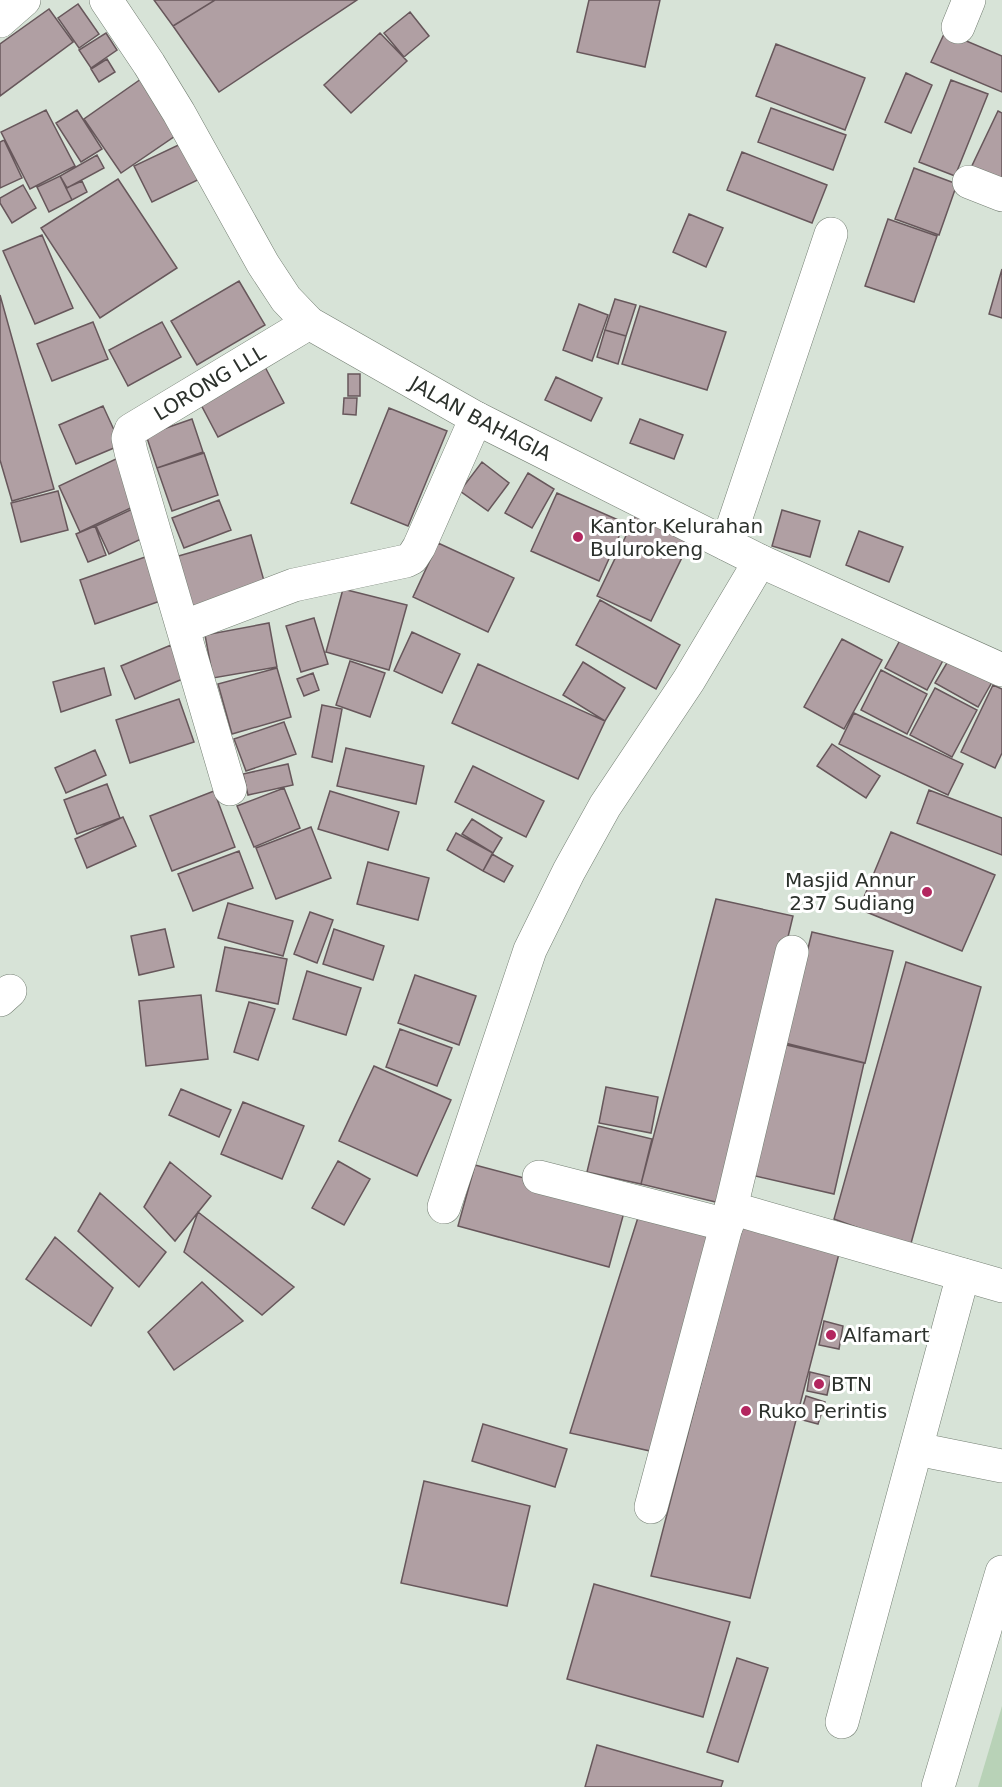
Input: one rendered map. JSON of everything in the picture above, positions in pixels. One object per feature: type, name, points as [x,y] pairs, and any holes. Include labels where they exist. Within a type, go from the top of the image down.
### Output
[{"type":"main road","points":[[0,21],[24,0]]},
{"type":"main road","name":"JALAN BAHAGIA","points":[[106,0],[150,64],[263,264],[286,299],[309,323],[476,418],[760,561],[1002,670]]},
{"type":"main road","points":[[969,182],[1002,195]]},
{"type":"main road","points":[[727,544],[831,234]]},
{"type":"main road","name":"LORONG LLL","points":[[183,627],[130,452],[128,438],[131,430],[309,323]]},
{"type":"main road","points":[[230,789],[183,627],[294,585],[365,571],[412,558],[419,548],[476,418]]},
{"type":"main road","points":[[444,1206],[530,950],[547,913],[605,806],[689,680],[760,561]]},
{"type":"main road","points":[[651,1507],[729,1217],[792,952]]},
{"type":"main road","points":[[539,1177],[729,1217],[1002,1286]]},
{"type":"main road","points":[[842,1722],[963,1275]]},
{"type":"main road","points":[[917,1449],[1002,1466]]},
{"type":"main road","points":[[938,1787],[994,1634],[1002,1572]]},
{"type":"green space","points":[[1002,1706],[1002,1787],[978,1787]]},
{"type":"building","points":[[154,0],[215,0],[173,26]]},
{"type":"building","points":[[215,0],[357,0],[219,92],[173,26]]},
{"type":"building","points":[[589,0],[660,0],[645,67],[577,52]]},
{"type":"building","points":[[78,4],[99,34],[79,48],[58,18]]},
{"type":"building","points":[[49,9],[73,42],[0,96],[0,44]]},
{"type":"building","points":[[410,12],[429,36],[404,57],[384,33]]},
{"type":"building","points":[[945,32],[1002,56],[1002,92],[931,62]]},
{"type":"building","points":[[106,33],[117,50],[91,68],[79,50]]},
{"type":"building","points":[[380,33],[407,61],[351,113],[324,85]]},
{"type":"building","points":[[776,44],[865,78],[845,130],[756,96]]},
{"type":"building","points":[[107,59],[115,72],[99,82],[91,69]]},
{"type":"building","points":[[906,73],[932,85],[911,133],[885,122]]},
{"type":"building","points":[[141,79],[178,134],[121,173],[84,119]]},
{"type":"building","points":[[951,80],[988,94],[955,176],[919,162]]},
{"type":"building","points":[[771,108],[846,135],[833,170],[758,142]]},
{"type":"building","points":[[46,110],[75,166],[30,189],[1,132]]},
{"type":"building","points":[[77,110],[102,149],[81,162],[56,123]]},
{"type":"building","points":[[998,111],[1002,113],[1002,187],[969,172]]},
{"type":"building","points":[[4,140],[22,178],[0,188],[0,142]]},
{"type":"building","points":[[189,140],[206,176],[152,202],[134,166]]},
{"type":"building","points":[[742,152],[827,185],[812,223],[727,190]]},
{"type":"building","points":[[97,155],[104,168],[67,188],[60,176]]},
{"type":"building","points":[[914,168],[957,184],[939,235],[895,219]]},
{"type":"building","points":[[60,176],[72,200],[49,212],[37,187]]},
{"type":"building","points":[[118,179],[177,268],[100,318],[41,228]]},
{"type":"building","points":[[82,181],[87,192],[72,200],[66,188]]},
{"type":"building","points":[[23,185],[36,208],[12,223],[0,203],[0,198]]},
{"type":"building","points":[[689,214],[723,228],[706,267],[673,252]]},
{"type":"building","points":[[888,219],[937,236],[914,302],[865,286]]},
{"type":"building","points":[[42,235],[73,308],[35,324],[3,251]]},
{"type":"building","points":[[1002,269],[1002,318],[989,314]]},
{"type":"building","points":[[239,281],[265,325],[197,365],[171,321]]},
{"type":"building","points":[[0,295],[54,489],[12,501],[0,460]]},
{"type":"building","points":[[615,299],[636,305],[626,336],[605,330]]},
{"type":"building","points":[[579,304],[608,315],[592,361],[563,350]]},
{"type":"building","points":[[640,306],[726,332],[707,390],[622,364]]},
{"type":"building","points":[[93,322],[108,359],[52,381],[37,344]]},
{"type":"building","points":[[162,322],[181,357],[128,386],[109,350]]},
{"type":"building","points":[[605,330],[626,336],[618,364],[597,357]]},
{"type":"building","points":[[264,365],[284,403],[218,437],[198,399]]},
{"type":"building","points":[[348,374],[360,374],[360,396],[348,396]]},
{"type":"building","points":[[556,377],[602,398],[591,421],[545,400]]},
{"type":"building","points":[[344,398],[357,398],[356,415],[343,414]]},
{"type":"building","points":[[103,406],[121,445],[76,464],[59,425]]},
{"type":"building","points":[[389,408],[447,431],[408,526],[351,503]]},
{"type":"building","points":[[192,419],[203,452],[157,468],[146,435]]},
{"type":"building","points":[[640,419],[683,435],[674,459],[630,443]]},
{"type":"building","points":[[204,453],[218,495],[172,511],[157,468]]},
{"type":"building","points":[[118,458],[139,504],[80,532],[59,486]]},
{"type":"building","points":[[482,462],[509,483],[488,511],[460,491]]},
{"type":"building","points":[[528,473],[554,489],[532,528],[505,513]]},
{"type":"building","points":[[58,491],[68,530],[21,542],[11,503]]},
{"type":"building","name":"Kantor Kelurahan Bulurokeng","points":[[557,493],[625,523],[599,581],[531,551]]},
{"type":"building","points":[[219,500],[231,530],[184,548],[172,518]]},
{"type":"building","points":[[139,506],[152,534],[109,554],[96,526]]},
{"type":"building","points":[[782,510],[820,521],[810,557],[772,546]]},
{"type":"building","points":[[636,515],[690,541],[651,621],[597,596]]},
{"type":"building","points":[[95,526],[106,555],[88,562],[76,534]]},
{"type":"building","points":[[859,531],[903,547],[889,582],[846,565]]},
{"type":"building","points":[[251,535],[266,588],[191,610],[175,557]]},
{"type":"building","points":[[438,543],[514,578],[488,632],[413,597]]},
{"type":"building","points":[[148,556],[163,600],[95,624],[80,580]]},
{"type":"building","points":[[343,589],[407,605],[389,670],[326,652]]},
{"type":"building","points":[[600,600],[680,645],[656,689],[576,645]]},
{"type":"building","points":[[314,618],[328,664],[301,672],[286,626]]},
{"type":"building","points":[[269,623],[277,667],[213,678],[205,635]]},
{"type":"building","points":[[905,631],[947,653],[927,690],[885,668]]},
{"type":"building","points":[[412,632],[460,654],[442,693],[394,671]]},
{"type":"building","points":[[842,639],[882,660],[844,729],[804,707]]},
{"type":"building","points":[[171,645],[185,678],[135,699],[121,666]]},
{"type":"building","points":[[954,651],[996,675],[978,707],[935,683]]},
{"type":"building","points":[[350,661],[385,673],[370,717],[336,705]]},
{"type":"building","points":[[583,662],[625,688],[605,721],[563,695]]},
{"type":"building","points":[[478,664],[605,721],[578,779],[452,723]]},
{"type":"building","points":[[104,668],[111,695],[61,712],[53,682]]},
{"type":"building","points":[[277,668],[291,717],[232,734],[218,684]]},
{"type":"building","points":[[881,670],[927,694],[907,734],[861,710]]},
{"type":"building","points":[[313,673],[319,690],[304,696],[297,679]]},
{"type":"building","points":[[993,685],[1002,689],[1002,753],[995,768],[961,752]]},
{"type":"building","points":[[935,688],[977,710],[952,757],[910,735]]},
{"type":"building","points":[[179,699],[194,742],[130,763],[116,720]]},
{"type":"building","points":[[322,705],[342,709],[332,762],[312,757]]},
{"type":"building","points":[[854,713],[963,764],[948,795],[839,744]]},
{"type":"building","points":[[284,722],[296,754],[246,771],[234,739]]},
{"type":"building","points":[[832,744],[880,776],[866,798],[817,766]]},
{"type":"building","points":[[346,748],[424,766],[416,804],[337,786]]},
{"type":"building","points":[[95,750],[106,775],[66,793],[55,768]]},
{"type":"building","points":[[288,764],[293,785],[248,795],[243,774]]},
{"type":"building","points":[[473,766],[544,801],[526,837],[455,802]]},
{"type":"building","points":[[107,784],[120,818],[77,834],[64,800]]},
{"type":"building","points":[[284,788],[300,828],[254,847],[237,806]]},
{"type":"building","points":[[929,790],[1002,818],[1002,855],[917,823]]},
{"type":"building","points":[[214,791],[235,847],[172,871],[150,816]]},
{"type":"building","points":[[330,791],[399,812],[388,850],[318,829]]},
{"type":"building","points":[[123,817],[136,846],[87,868],[75,839]]},
{"type":"building","points":[[472,819],[502,838],[493,853],[462,834]]},
{"type":"building","points":[[311,827],[331,878],[276,899],[256,848]]},
{"type":"building","name":"Masjid Annur 237 Sudiang","points":[[891,832],[995,875],[962,951],[859,909]]},
{"type":"building","points":[[456,833],[493,853],[483,871],[447,850]]},
{"type":"building","points":[[239,851],[253,888],[193,911],[178,874]]},
{"type":"building","points":[[492,854],[513,866],[504,882],[483,871]]},
{"type":"building","points":[[368,862],[429,878],[418,920],[357,904]]},
{"type":"building","points":[[716,899],[793,916],[724,1204],[641,1184]]},
{"type":"building","points":[[228,903],[293,921],[283,956],[218,938]]},
{"type":"building","points":[[310,912],[333,920],[317,963],[294,954]]},
{"type":"building","points":[[165,929],[174,967],[139,975],[131,936]]},
{"type":"building","points":[[334,929],[384,946],[373,980],[323,964]]},
{"type":"building","points":[[812,932],[893,951],[865,1063],[785,1043]]},
{"type":"building","points":[[225,947],[287,959],[278,1004],[216,991]]},
{"type":"building","points":[[906,962],[981,987],[910,1247],[834,1219]]},
{"type":"building","points":[[307,971],[361,988],[346,1035],[293,1019]]},
{"type":"building","points":[[415,975],[476,996],[459,1045],[398,1023]]},
{"type":"building","points":[[201,995],[208,1059],[146,1066],[139,1001]]},
{"type":"building","points":[[249,1002],[275,1009],[258,1060],[234,1052]]},
{"type":"building","points":[[400,1029],[452,1048],[437,1086],[386,1067]]},
{"type":"building","points":[[778,1043],[864,1063],[834,1194],[747,1174]]},
{"type":"building","points":[[374,1066],[451,1100],[417,1176],[339,1141]]},
{"type":"building","points":[[606,1087],[658,1097],[651,1133],[599,1123]]},
{"type":"building","points":[[181,1089],[231,1110],[219,1137],[169,1115]]},
{"type":"building","points":[[243,1102],[304,1126],[282,1179],[221,1154]]},
{"type":"building","points":[[598,1126],[652,1139],[641,1184],[587,1172]]},
{"type":"building","points":[[338,1161],[370,1179],[344,1225],[312,1208]]},
{"type":"building","points":[[170,1162],[211,1196],[175,1241],[144,1207]]},
{"type":"building","points":[[475,1165],[626,1205],[609,1267],[458,1226]]},
{"type":"building","points":[[100,1193],[166,1252],[139,1287],[78,1231]]},
{"type":"building","points":[[641,1208],[718,1228],[659,1453],[570,1433]]},
{"type":"building","points":[[198,1212],[294,1287],[262,1315],[184,1252]]},
{"type":"building","name":"Ruko Perintis","points":[[744,1217],[841,1246],[750,1598],[651,1576]]},
{"type":"building","points":[[55,1237],[113,1288],[91,1326],[26,1279]]},
{"type":"building","points":[[202,1282],[243,1321],[174,1370],[148,1332]]},
{"type":"building","name":"Alfamart","points":[[824,1321],[843,1326],[839,1349],[819,1345]]},
{"type":"building","name":"BTN","points":[[810,1372],[831,1377],[827,1395],[807,1391]]},
{"type":"building","points":[[806,1396],[825,1402],[818,1424],[799,1419]]},
{"type":"building","points":[[483,1424],[567,1449],[555,1487],[472,1461]]},
{"type":"building","points":[[424,1481],[530,1506],[507,1606],[401,1583]]},
{"type":"building","points":[[594,1584],[730,1622],[703,1717],[567,1679]]},
{"type":"building","points":[[737,1658],[768,1668],[738,1762],[707,1752]]},
{"type":"building","points":[[597,1745],[723,1781],[721,1787],[585,1787]]},
{"type":"place","name":"Kantor Kelurahan Bulurokeng","points":[[578,537]]},
{"type":"place","name":"Masjid Annur 237 Sudiang","points":[[927,892]]},
{"type":"place","name":"Alfamart","points":[[831,1335]]},
{"type":"place","name":"BTN","points":[[819,1384]]},
{"type":"place","name":"Ruko Perintis","points":[[746,1411]]}]
